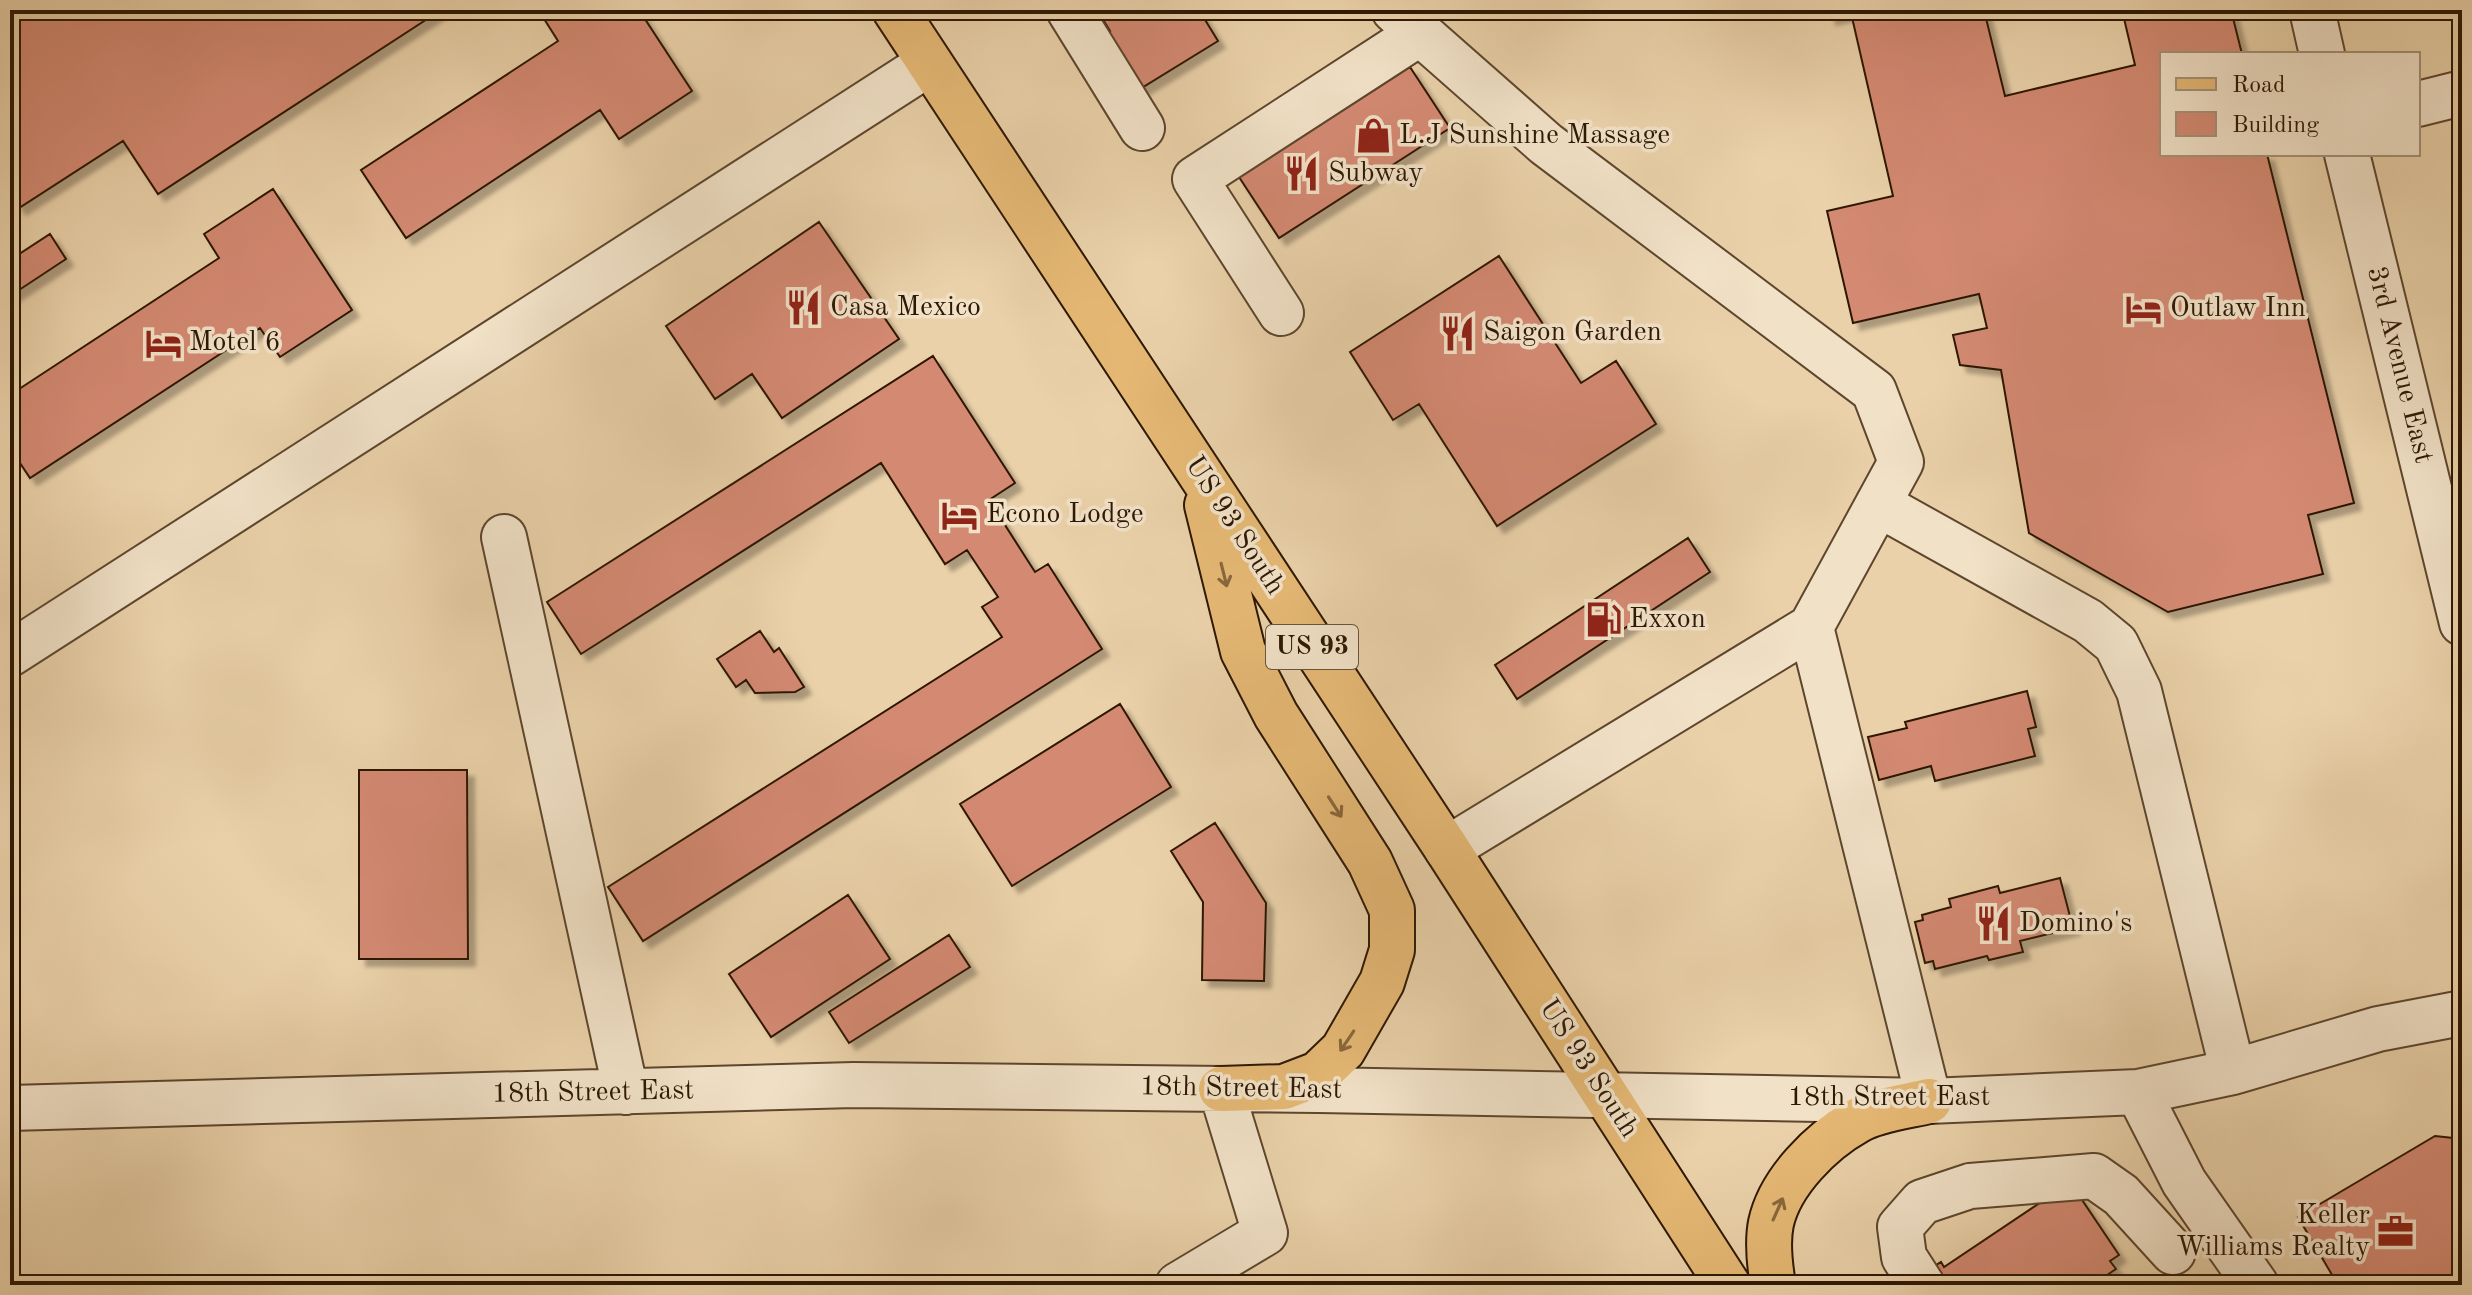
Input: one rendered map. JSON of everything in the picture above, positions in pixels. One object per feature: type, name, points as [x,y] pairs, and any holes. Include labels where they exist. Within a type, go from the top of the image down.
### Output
[{"type":"main road","name":"US 93 South","points":[[895,10],[1447,849],[1728,1285]]},
{"type":"main road","points":[[1199,472],[1243,651],[1276,715],[1370,862],[1392,910],[1392,950],[1382,982],[1343,1050],[1318,1074],[1284,1087],[1221,1089]]},
{"type":"main road","points":[[1773,1285],[1770,1270],[1771,1223],[1790,1180],[1822,1146],[1859,1119],[1929,1101]]},
{"type":"street","points":[[1069,10],[1142,128]]},
{"type":"street","points":[[2312,10],[2322,52]]},
{"type":"street","points":[[1281,313],[1195,179],[1407,22],[1546,144],[1874,391],[1901,462],[1811,627],[1447,849]]},
{"type":"street","points":[[10,654],[928,64]]},
{"type":"street","points":[[2420,104],[2462,93]]},
{"type":"street","name":"3rd Avenue East","points":[[2347,156],[2462,623]]},
{"type":"street","points":[[1878,504],[2088,621],[2116,644],[2139,691],[2233,1072]]},
{"type":"street","points":[[504,537],[626,1092]]},
{"type":"street","points":[[1811,627],[1929,1101]]},
{"type":"street","name":"18th Street East","points":[[10,1108],[854,1085],[1929,1101],[2138,1092],[2233,1072],[2378,1029],[2462,1013]]},
{"type":"street","points":[[1178,1285],[1265,1233],[1221,1089]]},
{"type":"street","points":[[2138,1092],[2230,1266],[2256,1285]]},
{"type":"street","points":[[1922,1285],[1904,1257],[1900,1227],[1922,1202],[1970,1186],[2094,1176],[2121,1195],[2173,1252]]},
{"type":"building","points":[[16,10],[441,10],[158,194],[123,141],[19,208],[10,194],[10,14]]},
{"type":"building","points":[[547,10],[639,10],[692,91],[619,139],[600,110],[406,238],[361,170],[558,41],[541,14]]},
{"type":"building","points":[[1097,10],[1199,10],[1218,41],[1135,92],[1101,36],[1110,31]]},
{"type":"building","name":"Outlaw Inn","points":[[1828,10],[1984,10],[2005,96],[2135,65],[2122,10],[2231,10],[2242,52],[2160,52],[2160,156],[2267,156],[2354,503],[2308,515],[2323,574],[2168,612],[2029,533],[2001,370],[1960,365],[1953,335],[1987,328],[1979,294],[1853,323],[1827,211],[1893,196],[1851,13],[1829,18]]},
{"type":"building","points":[[1410,67],[1450,128],[1279,238],[1239,177]]},
{"type":"building","name":"Motel 6","points":[[273,189],[352,310],[280,357],[260,328],[30,478],[10,448],[10,395],[219,258],[204,234]]},
{"type":"building","points":[[819,222],[899,339],[782,418],[752,374],[715,399],[666,326]]},
{"type":"building","points":[[50,234],[66,259],[10,296],[10,260]]},
{"type":"building","points":[[1499,256],[1581,383],[1616,361],[1656,424],[1497,526],[1419,404],[1393,420],[1350,352]]},
{"type":"building","points":[[933,356],[1015,483],[989,500],[1035,572],[1048,564],[1102,649],[643,941],[608,887],[1002,637],[982,607],[998,597],[967,550],[945,564],[881,463],[581,654],[547,602]]},
{"type":"building","points":[[1688,538],[1710,572],[1517,699],[1495,665]]},
{"type":"building","points":[[760,631],[774,652],[779,648],[804,687],[795,692],[755,693],[746,680],[736,687],[717,659]]},
{"type":"building","points":[[2027,691],[2036,727],[2028,729],[2035,756],[1935,781],[1931,766],[1879,780],[1868,737],[1907,728],[1905,722]]},
{"type":"building","points":[[1120,704],[1171,787],[1012,886],[960,804]]},
{"type":"building","points":[[359,770],[467,770],[468,959],[359,959]]},
{"type":"building","points":[[1215,823],[1266,903],[1264,981],[1202,980],[1203,902],[1171,851]]},
{"type":"building","points":[[2060,878],[2073,928],[2020,941],[2023,952],[1989,960],[1987,956],[1935,969],[1933,961],[1925,963],[1915,922],[1923,920],[1922,915],[1951,907],[1949,899],[1998,886],[2000,893]]},
{"type":"building","points":[[848,895],[890,959],[771,1037],[729,974]]},
{"type":"building","points":[[949,935],[970,967],[849,1043],[829,1012]]},
{"type":"building","points":[[2435,1136],[2462,1139],[2462,1285],[2338,1285],[2298,1217]]},
{"type":"building","points":[[2062,1188],[2076,1191],[2119,1255],[2110,1261],[2116,1269],[2092,1285],[1924,1285],[1918,1277],[1941,1262],[1944,1267]]},
{"type":"place","name":"L.J Sunshine Massage","points":[[1373,136]]},
{"type":"place","name":"Subway","points":[[1302,174]]},
{"type":"place","name":"Casa Mexico","points":[[804,308]]},
{"type":"place","name":"Outlaw Inn","points":[[2144,309]]},
{"type":"place","name":"Saigon Garden","points":[[1457,333]]},
{"type":"place","name":"Motel 6","points":[[163,343]]},
{"type":"place","name":"Econo Lodge","points":[[960,515]]},
{"type":"place","name":"Exxon","points":[[1603,620]]},
{"type":"place","name":"Domino's","points":[[1993,924]]},
{"type":"place","name":"Keller Williams Realty","points":[[2396,1232]]}]
